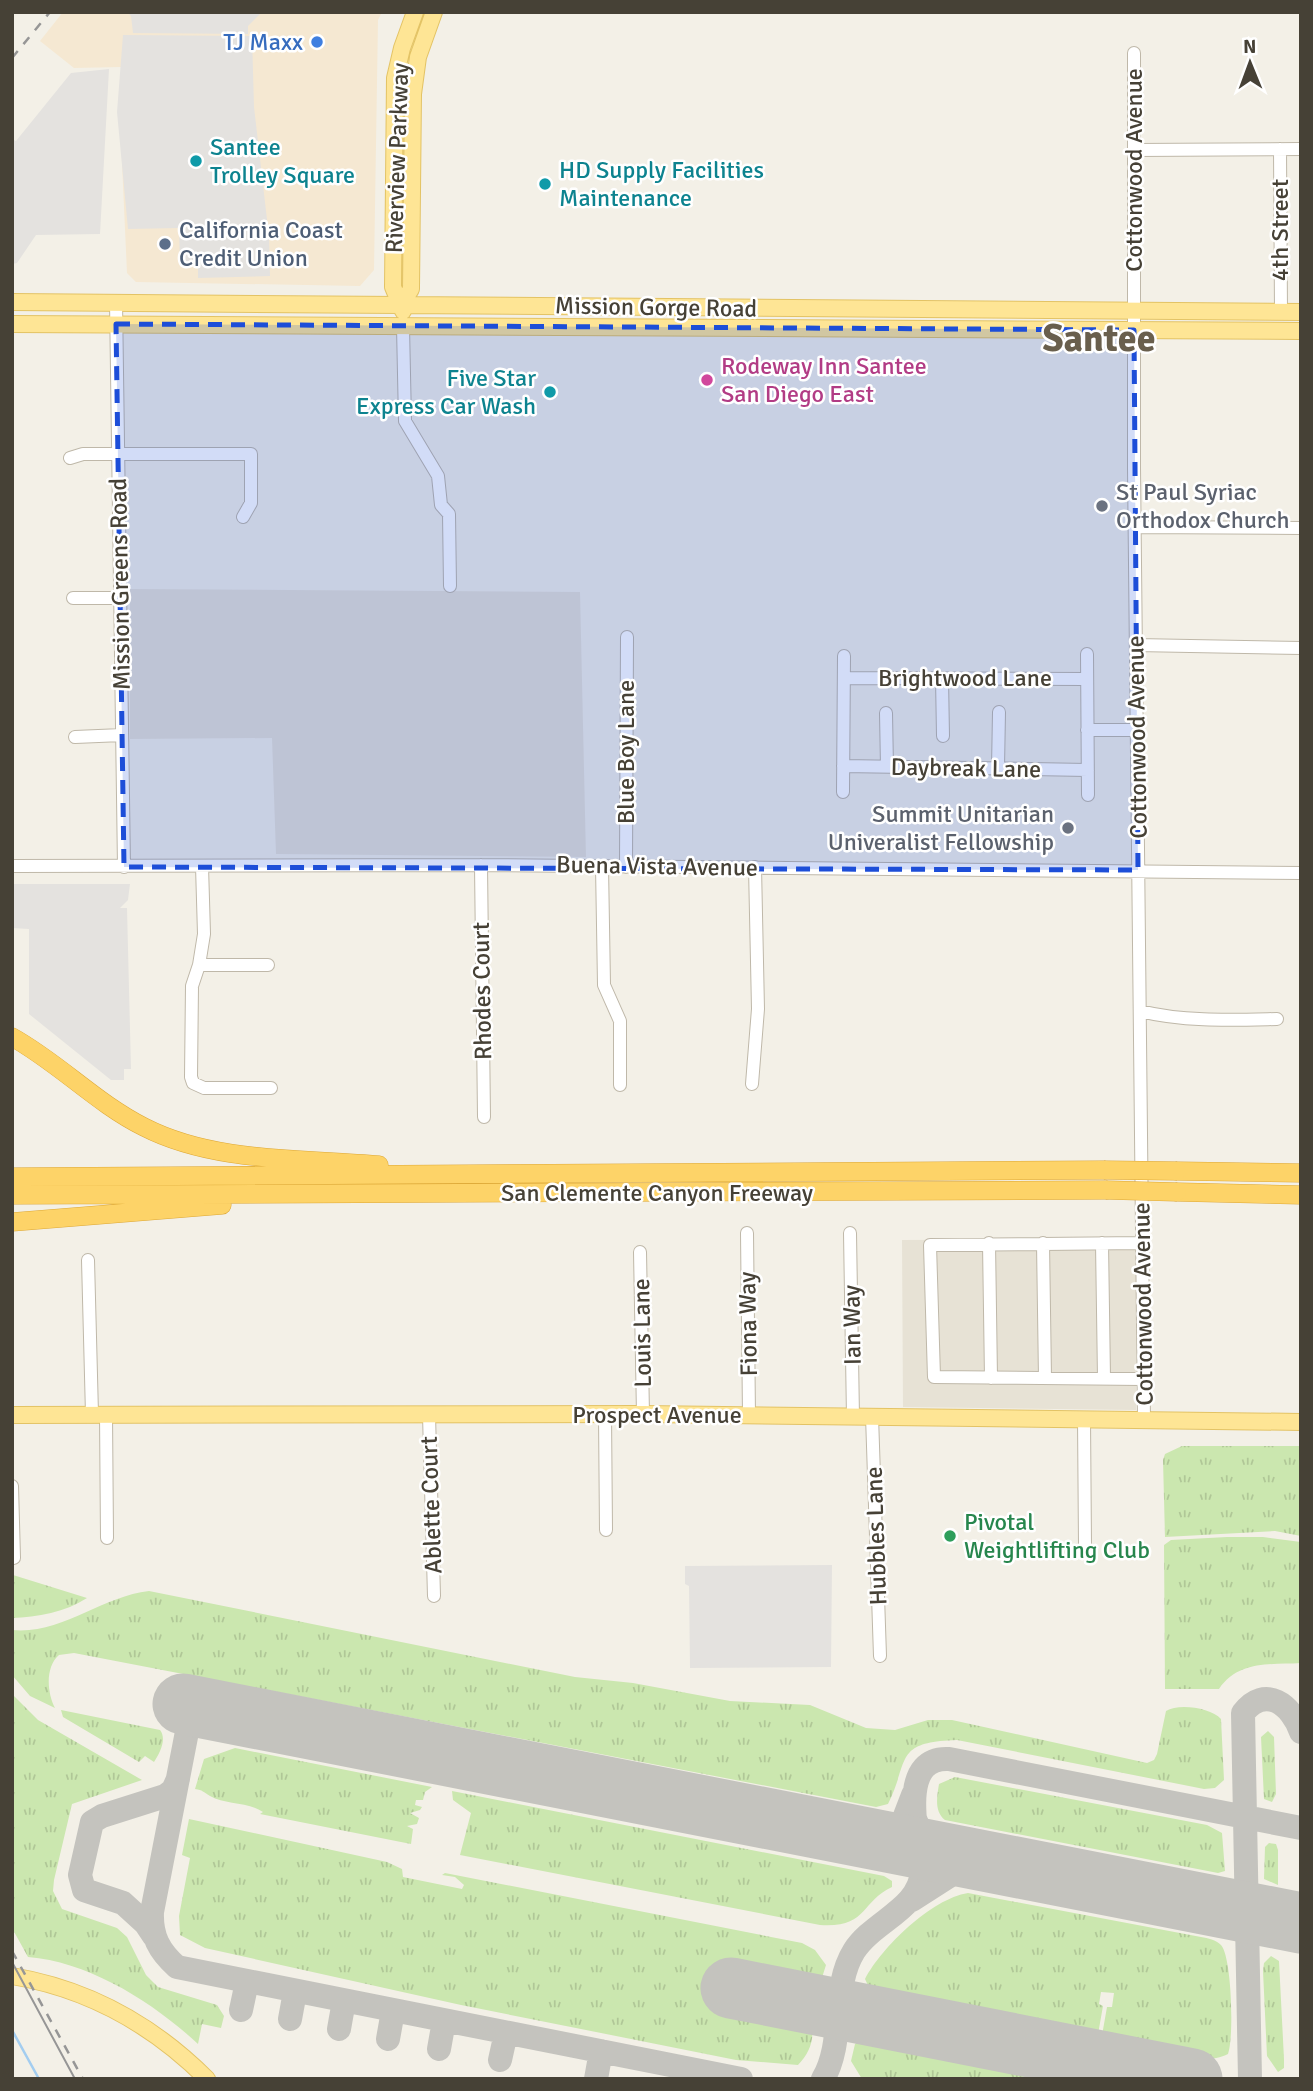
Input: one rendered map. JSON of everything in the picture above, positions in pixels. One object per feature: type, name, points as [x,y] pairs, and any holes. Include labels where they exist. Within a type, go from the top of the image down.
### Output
[{"type":"highway","points":[[12,1037],[124,1115],[176,1142],[213,1151],[422,1168],[540,1174]]},
{"type":"highway","name":"San Clemente Canyon Freeway","points":[[12,1177],[1104,1170],[1301,1173]]},
{"type":"highway","name":"San Clemente Canyon Freeway","points":[[12,1195],[1106,1190],[1301,1195]]},
{"type":"highway","points":[[12,1222],[146,1213],[319,1194]]},
{"type":"main road","name":"Riverview Parkway","points":[[403,327],[402,304],[393,287],[394,91],[402,48],[415,12]]},
{"type":"main road","name":"Riverview Parkway","points":[[402,304],[411,289],[413,94],[418,57],[434,12]]},
{"type":"main road","name":"Mission Gorge Road","points":[[12,302],[1301,312]]},
{"type":"main road","name":"Mission Gorge Road","points":[[12,324],[1301,331]]},
{"type":"main road","name":"Prospect Avenue","points":[[12,1415],[643,1414],[1301,1422]]},
{"type":"main road","points":[[12,1976],[70,1990],[114,2009],[173,2046],[207,2079]]},
{"type":"street","name":"Cottonwood Avenue","points":[[1134,53],[1133,311],[1144,1420]]},
{"type":"street","name":"4th Street","points":[[1280,149],[1281,312]]},
{"type":"street","points":[[1134,150],[1301,149]]},
{"type":"street","name":"Mission Greens Road","points":[[116,301],[124,867]]},
{"type":"street","points":[[403,327],[405,421],[439,476],[441,505],[449,514],[450,586]]},
{"type":"street","points":[[70,458],[83,454],[118,453],[251,454],[251,503],[243,517]]},
{"type":"street","points":[[1135,527],[1301,528]]},
{"type":"street","points":[[73,598],[120,598]]},
{"type":"street","name":"Blue Boy Lane","points":[[626,867],[627,637]]},
{"type":"street","points":[[1136,645],[1301,648]]},
{"type":"street","points":[[1087,654],[1088,795]]},
{"type":"street","points":[[843,792],[844,656]]},
{"type":"street","name":"Brightwood Lane","points":[[844,678],[1087,679]]},
{"type":"street","points":[[942,678],[943,736]]},
{"type":"street","points":[[998,768],[999,712]]},
{"type":"street","points":[[887,713],[887,767]]},
{"type":"street","points":[[1087,730],[1137,730]]},
{"type":"street","points":[[75,737],[122,735]]},
{"type":"street","name":"Daybreak Lane","points":[[844,766],[1088,770]]},
{"type":"street","name":"Buena Vista Avenue","points":[[12,866],[481,865],[1301,873]]},
{"type":"street","name":"Rhodes Court","points":[[481,865],[484,1117]]},
{"type":"street","points":[[202,866],[204,934],[192,986],[193,1083],[204,1088],[271,1088]]},
{"type":"street","points":[[602,866],[604,985],[620,1021],[620,1085]]},
{"type":"street","points":[[752,1084],[758,1009],[755,867]]},
{"type":"street","points":[[199,965],[268,965]]},
{"type":"street","points":[[1140,1012],[1160,1016],[1230,1020],[1277,1019]]},
{"type":"street","name":"Fiona Way","points":[[747,1233],[749,1415]]},
{"type":"street","name":"Ian Way","points":[[850,1233],[853,1417]]},
{"type":"street","points":[[989,1243],[991,1378]]},
{"type":"street","points":[[1043,1243],[1045,1378]]},
{"type":"street","points":[[1102,1243],[1104,1378]]},
{"type":"street","points":[[1142,1243],[930,1245],[934,1377],[1143,1378]]},
{"type":"street","name":"Louis Lane","points":[[640,1252],[643,1414]]},
{"type":"street","points":[[88,1260],[107,1538]]},
{"type":"street","points":[[605,1414],[606,1530]]},
{"type":"street","name":"Ablette Court","points":[[429,1415],[434,1596]]},
{"type":"street","name":"Hubbles Lane","points":[[872,1416],[880,1656]]},
{"type":"street","points":[[1084,1419],[1085,1545]]},
{"type":"street","points":[[12,1486],[13,1558]]},
{"type":"highlighted area","points":[[116,324],[1134,330],[1138,870],[124,867]]},
{"type":"shaded area","name":"Santee Trolley Square","points":[[63,12],[382,12],[378,20],[374,270],[360,286],[136,282],[127,273],[121,141],[121,67],[74,68],[40,41]]},
{"type":"shaded area","points":[[127,12],[262,12],[248,26],[248,34],[133,33],[131,16]]},
{"type":"shaded area","points":[[123,35],[252,36],[254,107],[269,237],[270,276],[198,278],[198,264],[180,262],[179,228],[128,229],[117,112]]},
{"type":"shaded area","points":[[109,69],[100,234],[36,235],[17,263],[12,264],[12,139],[16,141],[71,73]]},
{"type":"shaded area","points":[[130,589],[580,592],[586,857],[276,854],[272,738],[130,739]]},
{"type":"shaded area","points":[[12,884],[130,884],[128,900],[120,908],[127,908],[131,1069],[124,1069],[124,1080],[111,1080],[29,1014],[29,929],[12,928]]},
{"type":"shaded area","points":[[1136,1239],[1136,1410],[903,1407],[902,1240]]},
{"type":"shaded area","points":[[832,1565],[831,1667],[690,1668],[689,1586],[685,1584],[685,1566]]},
{"type":"green space","points":[[1182,1446],[1301,1446],[1301,1536],[1275,1531],[1165,1537],[1163,1460],[1165,1454]]},
{"type":"green space","points":[[1263,1537],[1301,1542],[1301,1663],[1267,1664],[1246,1669],[1236,1673],[1219,1689],[1165,1689],[1164,1545],[1171,1540]]},
{"type":"green space","points":[[12,1574],[87,1598],[51,1613],[12,1618]]},
{"type":"green space","points":[[149,1591],[575,1677],[633,1683],[730,1701],[810,1705],[866,1728],[895,1730],[928,1720],[952,1720],[1147,1763],[1154,1760],[1157,1754],[1166,1711],[1179,1707],[1195,1708],[1210,1712],[1221,1719],[1224,1780],[1215,1788],[1204,1789],[957,1740],[922,1745],[913,1750],[907,1756],[888,1804],[876,1807],[74,1653],[59,1655],[51,1666],[49,1688],[55,1708],[30,1696],[12,1675],[12,1630],[47,1627],[132,1594]]},
{"type":"green space","points":[[12,1694],[38,1720],[142,1780],[72,1804],[53,1891],[62,1909],[117,1928],[127,1937],[146,1975],[158,1987],[217,2005],[224,2016],[221,2028],[202,2024],[198,2044],[162,2014],[120,1987],[75,1967],[28,1957],[12,1928]]},
{"type":"green space","points":[[61,1710],[160,1730],[163,1742],[154,1762],[145,1756],[139,1762],[63,1717]]},
{"type":"green space","points":[[1268,1731],[1274,1737],[1276,1794],[1272,1802],[1264,1799],[1261,1737]]},
{"type":"green space","points":[[235,1748],[432,1787],[425,1792],[423,1800],[416,1800],[415,1805],[422,1807],[420,1810],[410,1813],[419,1818],[417,1824],[407,1826],[413,1829],[411,1844],[260,1814],[263,1812],[250,1806],[222,1801],[195,1789],[204,1759]]},
{"type":"green space","points":[[955,1777],[1207,1825],[1222,1833],[1225,1871],[1218,1873],[945,1820],[938,1808],[939,1784]]},
{"type":"green space","points":[[452,1791],[884,1876],[892,1881],[892,1887],[855,1918],[836,1925],[820,1925],[460,1855],[471,1813],[453,1800]]},
{"type":"green space","points":[[189,1819],[387,1862],[402,1869],[403,1877],[462,1889],[464,1885],[455,1877],[442,1875],[445,1873],[802,1943],[815,1950],[826,1965],[820,1984],[731,1968],[727,1971],[721,2001],[729,2007],[807,2024],[812,2028],[810,2048],[798,2065],[736,2060],[461,2005],[205,1948],[180,1935],[179,1916],[190,1858],[182,1855]]},
{"type":"green space","points":[[1269,1843],[1276,1844],[1278,1850],[1278,1885],[1264,1879],[1265,1847]]},
{"type":"green space","points":[[968,1893],[1204,1937],[1217,1942],[1225,1952],[1230,1981],[1231,2032],[1228,2054],[1216,2058],[1184,2058],[1101,2041],[1107,2007],[1112,2007],[1114,1993],[1101,1992],[1099,2004],[1103,2006],[1097,2040],[872,1994],[865,1979],[895,1939],[939,1904]]},
{"type":"green space","points":[[1271,1956],[1279,1961],[1284,2068],[1278,2072],[1267,2056],[1263,1971],[1264,1963]]},
{"type":"green space","points":[[860,2040],[879,2040],[1078,2079],[862,2079],[851,2061],[855,2044]]},
{"type":"waterway","points":[[12,2030],[39,2079]]},
{"type":"taxiway","points":[[1250,2079],[1243,1713],[1251,1704],[1269,1699],[1284,1706],[1297,1722],[1301,1732]]},
{"type":"taxiway","points":[[192,1706],[152,1912],[157,1942],[177,1967],[741,2079]]},
{"type":"taxiway","points":[[823,2079],[834,2049],[843,1981],[854,1951],[872,1931],[905,1905],[919,1884],[922,1871],[914,1802],[916,1785],[922,1771],[932,1762],[949,1759],[1301,1828]]},
{"type":"taxiway","points":[[154,1936],[146,1924],[123,1903],[84,1890],[80,1875],[92,1822],[102,1816],[165,1796],[173,1790],[178,1779]]},
{"type":"taxiway","points":[[788,1821],[876,1837],[903,1821],[913,1795]]},
{"type":"taxiway","points":[[916,1821],[927,1840],[944,1851],[987,1860]]},
{"type":"taxiway","points":[[912,1900],[951,1875],[979,1865],[1080,1882]]},
{"type":"taxiway","points":[[241,2010],[247,1982]]},
{"type":"taxiway","points":[[290,2019],[295,1992]]},
{"type":"taxiway","points":[[339,2029],[344,2001]]},
{"type":"taxiway","points":[[388,2039],[393,2011]]},
{"type":"taxiway","points":[[439,2049],[444,2021]]},
{"type":"taxiway","points":[[500,2060],[506,2033]]},
{"type":"taxiway","points":[[596,2079],[601,2051]]},
{"type":"taxiway","points":[[1112,2079],[1138,2071],[1182,2079]]},
{"type":"runway","points":[[183,1704],[1301,1923]]},
{"type":"runway","points":[[731,1988],[1192,2079]]},
{"type":"tram line","points":[[12,1962],[75,2079]]},
{"type":"railway","points":[[12,58],[50,12]]},
{"type":"railway","points":[[12,1951],[83,2079]]},
{"type":"place","name":"TJ Maxx","points":[[317,42]]},
{"type":"place","name":"Santee Trolley Square","points":[[196,161]]},
{"type":"place","name":"HD Supply Facilities Maintenance","points":[[545,184]]},
{"type":"place","name":"California Coast Credit Union","points":[[165,244]]},
{"type":"place","name":"Rodeway Inn Santee San Diego East","points":[[707,380]]},
{"type":"place","name":"Five Star Express Car Wash","points":[[550,392]]},
{"type":"place","name":"St Paul Syriac Orthodox Church","points":[[1102,506]]},
{"type":"place","name":"Summit Unitarian Univeralist Fellowship","points":[[1068,828]]},
{"type":"place","name":"Pivotal Weightlifting Club","points":[[950,1536]]},
{"type":"district","name":"Santee","points":[[1099,338]]}]
